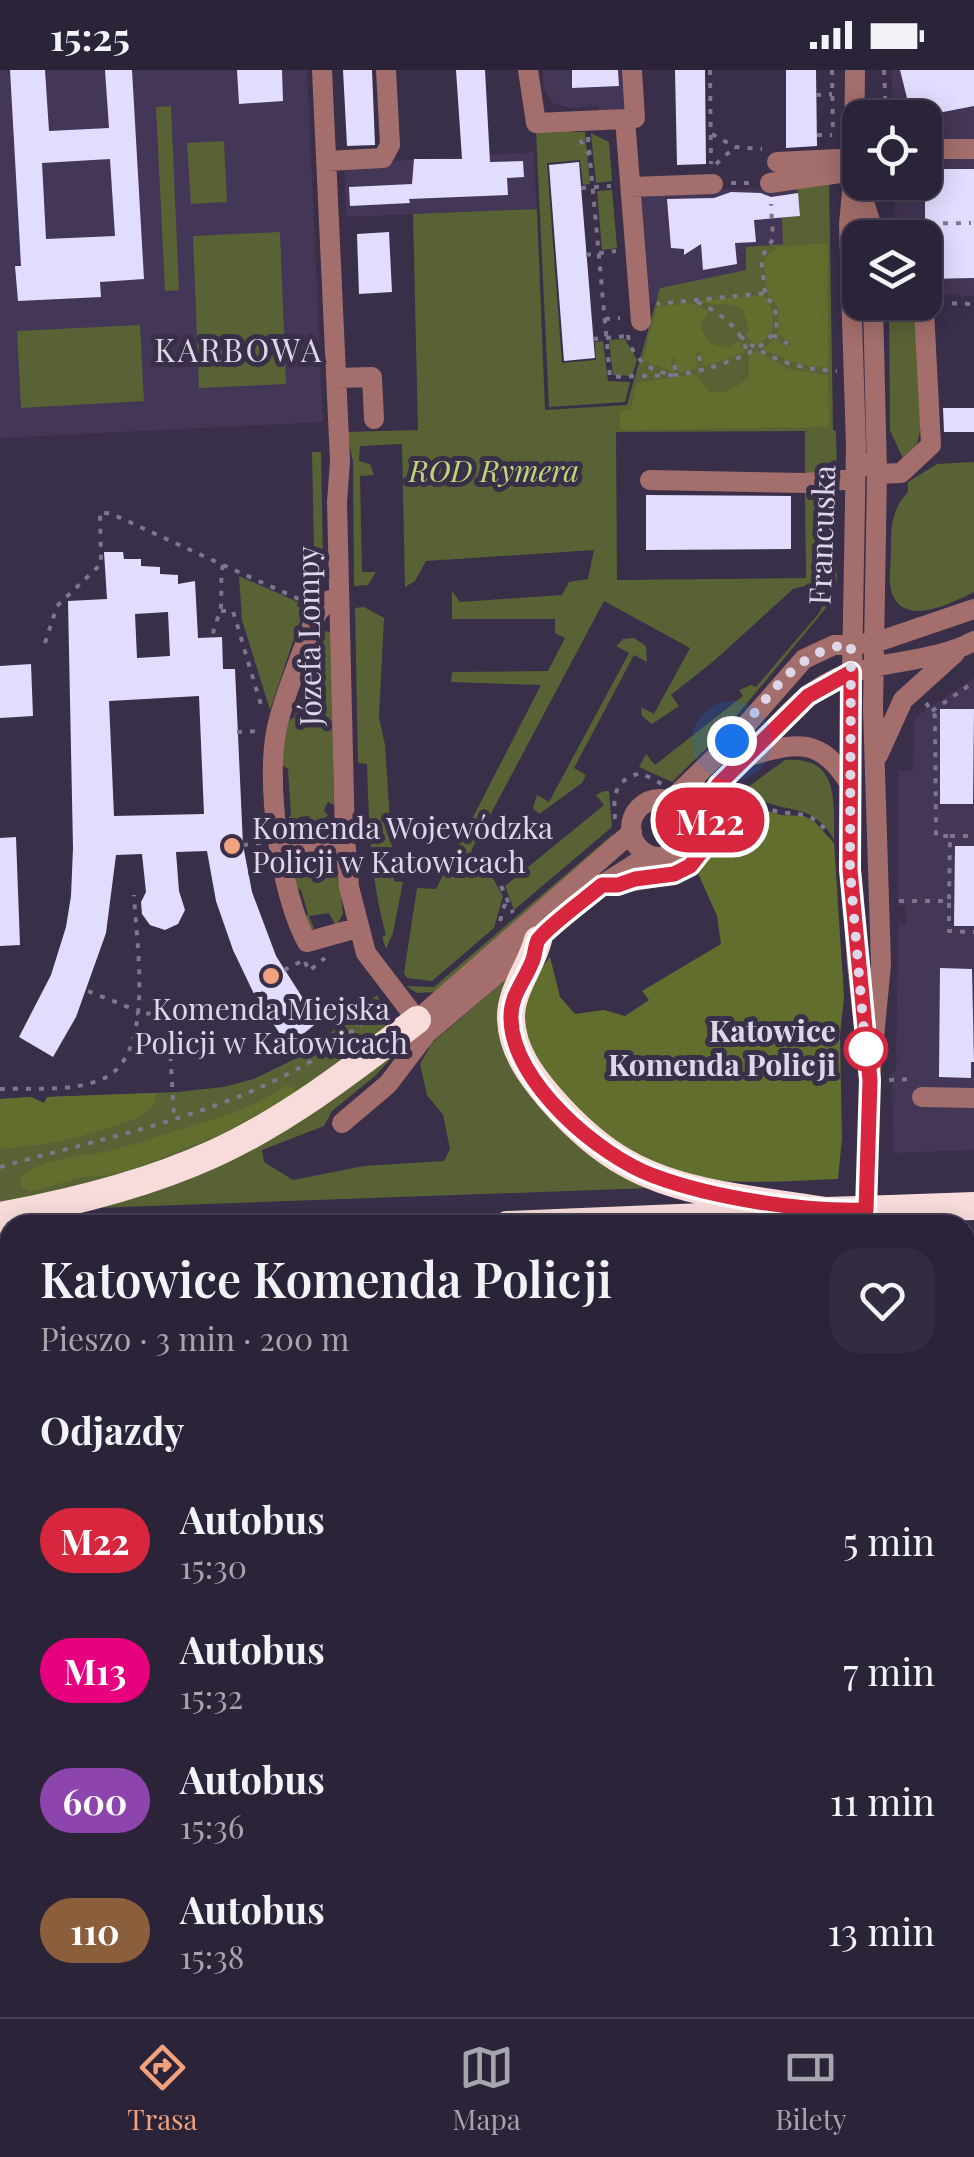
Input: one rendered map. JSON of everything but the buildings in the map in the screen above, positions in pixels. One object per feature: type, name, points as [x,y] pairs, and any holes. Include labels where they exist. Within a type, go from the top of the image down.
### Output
[{"type":"highway","points":[[538,940],[532,964],[513,1001],[512,1031],[534,1080],[568,1118],[625,1163],[654,1176],[705,1190],[825,1211]]},
{"type":"highway","points":[[4,1215],[157,1177],[214,1154],[280,1118],[422,1027]]},
{"type":"highway","points":[[734,1215],[961,1206]]},
{"type":"street","name":"Józefa Lompy","points":[[322,70],[340,461],[339,597],[349,887],[357,928],[373,965],[422,1027]]},
{"type":"street","points":[[327,161],[383,158],[390,144],[386,70]]},
{"type":"street","points":[[528,70],[536,124],[634,118],[632,70]]},
{"type":"street","name":"Francuska","points":[[855,70],[855,100]]},
{"type":"street","points":[[625,119],[623,186],[641,314]]},
{"type":"street","points":[[942,149],[974,148]]},
{"type":"street","points":[[773,172],[842,163]]},
{"type":"street","points":[[623,186],[713,184]]},
{"type":"street","name":"Francuska","points":[[852,200],[849,224],[856,446],[851,645],[852,897],[870,1080]]},
{"type":"street","name":"Francuska","points":[[865,1215],[870,1080],[881,964],[874,669],[877,474],[873,320]]},
{"type":"street","points":[[856,446],[877,474],[901,473],[931,445],[925,320]]},
{"type":"street","points":[[336,378],[372,376],[374,419]]},
{"type":"street","points":[[650,480],[806,483],[855,479]]},
{"type":"street","points":[[876,588],[886,613],[909,633]]},
{"type":"street","points":[[339,597],[328,601],[317,613],[278,723],[272,844],[294,919],[307,942],[357,928]]},
{"type":"street","points":[[342,1123],[388,1084],[422,1027],[632,821],[644,804],[672,792],[732,741],[804,659],[834,645],[874,643],[974,609]]},
{"type":"street","points":[[624,829],[649,854],[658,857],[676,852],[688,837],[688,818],[703,798],[808,696],[851,672],[969,643]]},
{"type":"street","points":[[876,762],[903,700],[969,643]]},
{"type":"street","points":[[748,756],[806,745],[833,759],[850,784]]},
{"type":"street","points":[[602,885],[674,874],[690,866],[705,847],[718,785]]},
{"type":"street","points":[[672,792],[688,818]]},
{"type":"street","points":[[272,844],[345,839]]},
{"type":"street","points":[[422,1027],[538,940],[602,885],[649,854]]},
{"type":"street","points":[[922,1098],[974,1098]]},
{"type":"path","points":[[710,70],[712,169],[734,147]]},
{"type":"path","points":[[884,70],[885,100]]},
{"type":"path","points":[[816,94],[832,94]]},
{"type":"path","points":[[574,129],[590,156]]},
{"type":"path","points":[[587,129],[610,377],[676,375],[702,370],[757,348],[773,334],[776,312],[765,293],[761,258],[774,239],[773,172],[760,148],[734,147],[712,134]]},
{"type":"path","points":[[816,135],[833,136]]},
{"type":"path","points":[[713,184],[773,172]]},
{"type":"path","points":[[581,188],[623,186]]},
{"type":"path","points":[[942,225],[971,223]]},
{"type":"path","points":[[586,255],[620,251]]},
{"type":"path","points":[[600,274],[612,273]]},
{"type":"path","points":[[605,319],[692,300],[765,293]]},
{"type":"path","points":[[692,300],[720,314],[757,348],[802,368],[838,371]]},
{"type":"path","points":[[942,303],[974,304]]},
{"type":"path","points":[[773,334],[788,344]]},
{"type":"path","points":[[593,338],[628,336],[631,349],[643,363],[676,375]]},
{"type":"path","points":[[740,336],[747,353]]},
{"type":"path","points":[[698,356],[702,370]]},
{"type":"path","points":[[674,362],[676,375]]},
{"type":"path","points":[[45,643],[57,606],[101,564],[100,512],[309,603]]},
{"type":"path","points":[[213,637],[213,625],[221,611],[219,583],[223,564]]},
{"type":"path","points":[[807,605],[827,582],[838,586]]},
{"type":"path","points":[[932,711],[974,682]]},
{"type":"path","points":[[927,705],[936,716],[936,836],[974,836]]},
{"type":"path","points":[[237,732],[262,731]]},
{"type":"path","points":[[624,829],[613,794],[618,785],[641,773],[672,792]]},
{"type":"path","points":[[740,789],[768,808],[815,819],[836,845]]},
{"type":"path","points":[[950,836],[949,932],[974,932]]},
{"type":"path","points":[[242,845],[272,844]]},
{"type":"path","points":[[501,886],[514,915]]},
{"type":"path","points":[[0,1089],[78,1085],[112,1074],[129,1054],[138,1013],[134,895]]},
{"type":"path","points":[[498,929],[507,897]]},
{"type":"path","points":[[894,901],[949,902]]},
{"type":"path","points":[[284,970],[304,960]]},
{"type":"path","points":[[88,991],[138,1013],[168,1013],[174,1117]]},
{"type":"path","points":[[0,1166],[174,1117],[268,1083],[311,1062],[383,1006],[393,992]]},
{"type":"shaded area","points":[[0,70],[307,70],[323,422],[0,438]]},
{"type":"shaded area","points":[[542,70],[629,70],[631,115],[599,117],[598,106],[572,108],[553,104],[544,88]]},
{"type":"shaded area","points":[[891,70],[974,70],[974,296],[942,295],[942,220],[895,220],[895,200],[942,200],[942,100],[893,100]]},
{"type":"shaded area","points":[[534,152],[537,209],[346,217],[344,164]]},
{"type":"shaded area","points":[[797,184],[831,240],[746,247],[747,270],[660,288],[656,301],[645,305],[636,192]]},
{"type":"shaded area","points":[[974,678],[974,1150],[893,1153],[898,923],[906,923],[906,906],[898,906],[898,771],[913,770],[914,718]]},
{"type":"green space","points":[[171,106],[179,290],[165,291],[156,107]]},
{"type":"green space","points":[[536,131],[585,132],[590,184],[583,185],[580,160],[547,163],[562,363],[596,360],[595,342],[603,341],[608,381],[630,382],[625,402],[549,407]]},
{"type":"green space","points":[[591,133],[609,142],[612,181],[596,183]]},
{"type":"green space","points":[[224,141],[227,202],[191,204],[187,143]]},
{"type":"green space","name":"ROD Rymera","points":[[829,177],[837,472],[805,475],[805,431],[616,432],[617,580],[806,578],[805,493],[836,492],[837,580],[830,603],[723,732],[672,782],[639,767],[646,754],[655,765],[743,696],[739,690],[756,687],[820,612],[823,603],[809,585],[793,589],[671,695],[679,706],[652,724],[642,716],[641,707],[654,714],[690,648],[604,601],[471,851],[483,861],[503,896],[494,928],[432,981],[407,978],[404,973],[417,888],[436,889],[541,685],[451,682],[452,672],[548,671],[565,638],[555,633],[555,619],[452,619],[452,591],[460,602],[562,595],[569,582],[588,579],[594,550],[426,561],[415,581],[405,587],[402,444],[360,446],[359,461],[370,464],[374,475],[360,476],[362,572],[376,572],[368,585],[354,586],[353,461],[346,432],[418,430],[413,214],[537,209],[545,410],[627,405],[660,288],[746,270],[746,247],[783,244],[782,218],[800,216],[797,184]]},
{"type":"green space","points":[[612,190],[617,248],[602,250],[597,191]]},
{"type":"green space","points":[[280,232],[286,384],[199,388],[193,236]]},
{"type":"green space","points":[[828,243],[828,368],[794,362],[762,349],[774,339],[788,347],[791,343],[778,334],[779,310],[767,291],[764,258],[777,247]]},
{"type":"green space","points":[[764,295],[773,323],[769,334],[757,345],[745,336],[749,329],[742,309],[700,301]]},
{"type":"green space","points":[[692,303],[709,312],[700,325],[709,343],[726,348],[739,341],[745,352],[704,367],[701,352],[695,353],[698,368],[678,373],[674,357],[670,358],[674,373],[643,360],[657,307]]},
{"type":"green space","points":[[889,320],[917,320],[921,426],[917,444],[903,459],[890,430]]},
{"type":"green space","points":[[140,325],[144,401],[21,408],[17,331]]},
{"type":"green space","points":[[625,339],[637,360],[632,376],[613,375],[609,340]]},
{"type":"green space","points":[[757,351],[788,369],[828,375],[829,427],[620,430],[620,410],[631,409],[637,383],[695,374],[709,391],[726,391],[749,376],[749,355]]},
{"type":"green space","points":[[312,452],[321,452],[323,562],[316,564],[307,562],[300,553],[314,550]]},
{"type":"green space","points":[[974,462],[974,592],[933,609],[921,611],[901,606],[891,588],[891,535],[895,513],[908,492],[908,482],[937,464]]},
{"type":"green space","points":[[239,576],[298,602],[297,606],[304,609],[270,710],[242,620]]},
{"type":"green space","points":[[364,607],[384,618],[379,717],[385,745],[394,881],[403,882],[386,949],[371,850],[367,764],[358,763],[355,608]]},
{"type":"green space","points":[[319,629],[331,633],[334,805],[328,802],[324,810],[328,816],[311,825],[309,816],[299,817],[300,828],[290,829],[284,823],[291,815],[288,769],[281,764],[286,721],[294,718],[315,656],[310,646]]},
{"type":"green space","points":[[634,638],[646,646],[647,662],[634,655],[574,768],[586,775],[582,783],[539,814],[533,808],[537,795],[549,802],[629,653],[616,646],[623,639]]},
{"type":"green space","points":[[785,760],[803,760],[824,773],[833,796],[834,840],[815,818],[770,804],[744,790]]},
{"type":"green space","points":[[609,791],[612,827],[514,910],[505,886],[604,805],[596,795]]},
{"type":"green space","points":[[739,795],[764,810],[814,821],[834,843],[844,996],[838,1179],[723,1181],[677,1173],[637,1156],[598,1130],[563,1096],[537,1059],[521,1020],[526,993],[550,957],[560,997],[575,1014],[604,1010],[625,1016],[649,1000],[642,991],[721,944],[717,916],[697,871],[724,803],[727,805]]},
{"type":"green space","points":[[613,834],[613,840],[437,992],[417,993],[406,986],[434,987]]},
{"type":"green space","points":[[315,854],[335,870],[343,914],[336,926],[329,913],[309,916],[315,931],[303,922],[308,914],[301,890],[292,885],[288,866],[317,868]]},
{"type":"green space","points":[[514,972],[651,1188],[95,1208],[411,1037],[375,1076],[332,1111],[324,1126],[262,1150],[264,1162],[293,1180],[364,1166],[444,1161],[450,1149],[443,1115],[427,1095],[420,1064],[432,1043]]},
{"type":"green space","points":[[377,995],[390,1019],[378,1040],[222,1139],[129,1175],[0,1204],[0,1099],[31,1097],[44,1103],[47,1097],[177,1092],[254,1079],[305,1054]]},
{"type":"green space","points":[[286,1086],[295,1091],[289,1098],[219,1135],[136,1168],[82,1177],[32,1192],[22,1187],[20,1178],[40,1166],[116,1149],[210,1120],[242,1109]]},
{"type":"green space","points":[[157,1093],[154,1105],[138,1118],[47,1144],[0,1149],[0,1099],[31,1097],[44,1103],[47,1097]]},
{"type":"bus line","name":"M22","points":[[851,672],[850,870],[870,1080],[866,1210],[825,1211],[705,1190],[654,1176],[625,1163],[568,1118],[534,1080],[517,1048],[510,1015],[538,940],[602,885],[674,874],[690,866],[705,847],[718,785],[808,696],[851,672]]},
{"type":"place","name":"Komenda Wojewódzka Policji w Katowicach","points":[[232,846]]},
{"type":"place","name":"Komenda Miejska Policji w Katowicach","points":[[271,976]]},
{"type":"place","name":"Katowice Komenda Policji","points":[[866,1049]]},
{"type":"district","name":"KARBOWA","points":[[239,351]]},
{"type":"route","points":[[732,741],[804,659],[834,645],[851,645],[850,870],[866,1056],[866,1049]]}]
